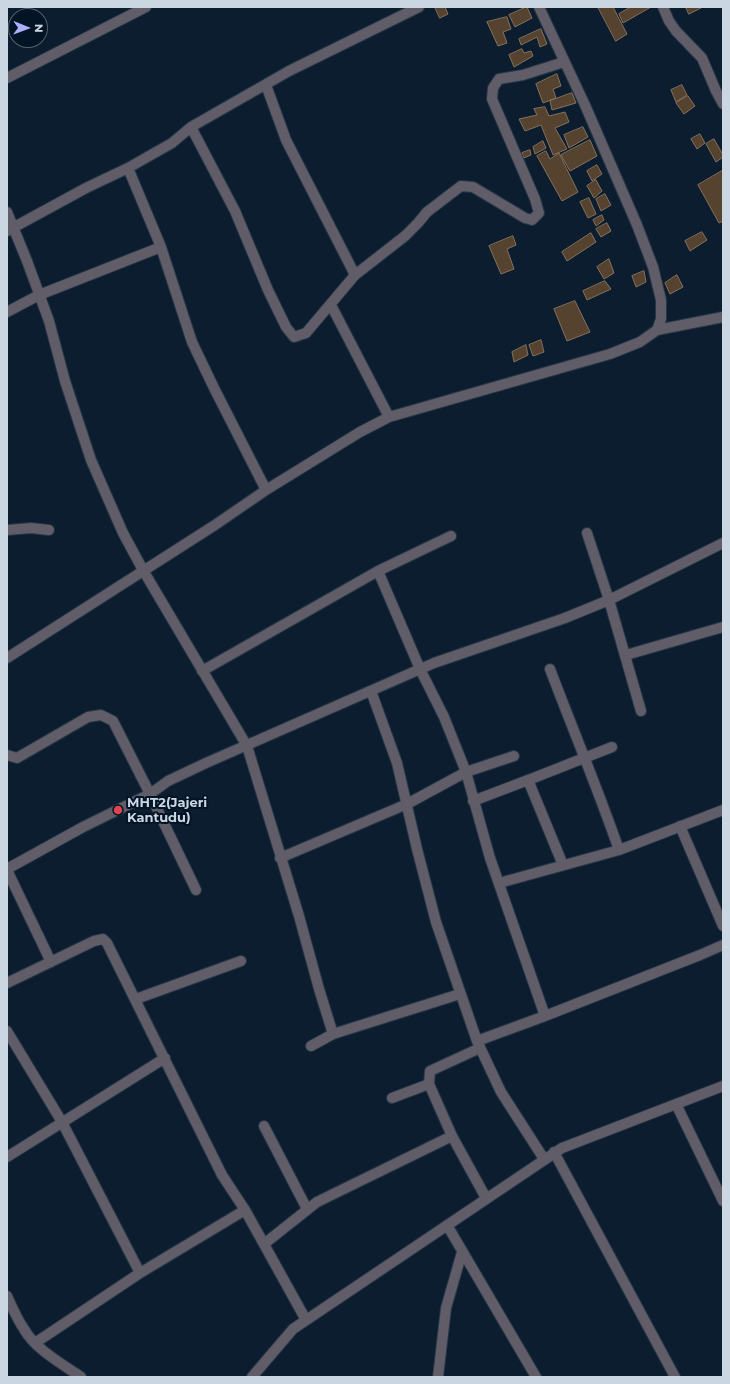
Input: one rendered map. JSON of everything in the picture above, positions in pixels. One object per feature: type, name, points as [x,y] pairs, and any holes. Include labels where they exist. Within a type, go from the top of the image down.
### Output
[{"type":"street","points":[[7,78],[146,7]]},
{"type":"street","points":[[10,230],[86,188],[128,168],[172,143],[191,127],[289,71],[419,7]]},
{"type":"street","points":[[539,7],[634,218],[653,267],[661,300],[661,319],[657,330]]},
{"type":"street","points":[[663,7],[669,21],[676,31],[702,58],[723,104]]},
{"type":"street","points":[[191,127],[235,211],[268,290],[286,327],[294,337],[306,333],[331,305],[355,274],[399,242],[427,212],[461,186],[473,187],[525,218],[532,220],[539,213],[535,200],[492,99],[492,88],[499,79],[523,75],[564,62]]},
{"type":"street","points":[[266,84],[286,140],[355,274]]},
{"type":"street","points":[[128,168],[162,246],[192,342],[266,490]]},
{"type":"street","points":[[7,212],[10,230],[49,321],[65,381],[91,460],[123,533],[143,570],[247,746],[280,858],[299,916],[318,989],[333,1034]]},
{"type":"street","points":[[7,312],[39,295],[162,246]]},
{"type":"street","points":[[331,305],[389,417]]},
{"type":"street","points":[[7,658],[215,525],[266,490],[360,432],[389,417],[610,354],[640,342],[657,330],[723,318]]},
{"type":"street","points":[[7,530],[31,528],[49,530]]},
{"type":"street","points":[[587,534],[626,655],[641,711]]},
{"type":"street","points":[[202,671],[378,571],[451,536]]},
{"type":"street","points":[[51,962],[7,869],[83,827],[150,794],[168,781],[206,763],[434,663],[565,618],[609,600],[723,543]]},
{"type":"street","points":[[378,571],[420,669],[444,717],[466,772],[473,801],[498,883],[544,1016]]},
{"type":"street","points":[[626,655],[723,628]]},
{"type":"street","points":[[550,669],[596,786],[619,850]]},
{"type":"street","points":[[371,691],[397,763],[436,922],[478,1045],[502,1092],[544,1159]]},
{"type":"street","points":[[7,755],[17,758],[88,717],[100,715],[113,721],[196,890]]},
{"type":"street","points":[[473,801],[612,747]]},
{"type":"street","points":[[280,858],[406,804],[466,772],[514,756]]},
{"type":"street","points":[[528,780],[563,865]]},
{"type":"street","points":[[498,883],[619,850],[723,810]]},
{"type":"street","points":[[680,826],[723,926]]},
{"type":"street","points":[[7,984],[94,941],[103,939],[107,943],[222,1175],[245,1210],[306,1320]]},
{"type":"street","points":[[486,1198],[452,1136],[429,1084],[430,1071],[478,1045],[544,1016],[723,945]]},
{"type":"street","points":[[136,999],[241,961]]},
{"type":"street","points":[[311,1046],[333,1034],[460,994]]},
{"type":"street","points":[[7,1032],[62,1122],[140,1273]]},
{"type":"street","points":[[7,1157],[165,1058]]},
{"type":"street","points":[[392,1098],[429,1084]]},
{"type":"street","points":[[252,1377],[293,1329],[554,1152],[723,1086]]},
{"type":"street","points":[[676,1104],[723,1201]]},
{"type":"street","points":[[264,1126],[307,1209]]},
{"type":"street","points":[[264,1244],[317,1202],[452,1136]]},
{"type":"street","points":[[554,1152],[675,1377]]},
{"type":"street","points":[[35,1343],[140,1273],[245,1210]]},
{"type":"street","points":[[447,1225],[536,1377]]},
{"type":"street","points":[[438,1377],[446,1308],[462,1252]]},
{"type":"street","points":[[7,1296],[24,1331],[35,1343],[55,1360],[81,1377]]},
{"type":"building","points":[[435,7],[445,7],[448,14],[440,18]]},
{"type":"building","points":[[527,7],[532,18],[515,27],[509,15]]},
{"type":"building","points":[[598,7],[613,7],[627,34],[616,41]]},
{"type":"building","points":[[631,7],[651,7],[623,23],[619,14]]},
{"type":"building","points":[[686,7],[700,7],[701,8],[689,14]]},
{"type":"building","points":[[507,17],[511,29],[503,32],[507,43],[498,46],[487,22]]},
{"type":"building","points":[[541,29],[547,44],[540,47],[537,37],[521,45],[519,39]]},
{"type":"building","points":[[522,49],[524,53],[531,51],[533,56],[514,67],[509,55]]},
{"type":"building","points":[[557,74],[561,86],[553,89],[556,98],[543,103],[536,84]]},
{"type":"building","points":[[682,85],[687,95],[676,102],[671,90]]},
{"type":"building","points":[[572,93],[576,103],[552,110],[550,101]]},
{"type":"building","points":[[688,96],[695,106],[684,114],[676,103]]},
{"type":"building","points":[[545,107],[549,116],[565,112],[569,122],[555,128],[567,149],[553,155],[541,125],[525,131],[519,119],[537,115],[534,109]]},
{"type":"building","points":[[583,127],[588,137],[569,148],[564,135]]},
{"type":"building","points":[[700,134],[705,143],[697,149],[691,139]]},
{"type":"building","points":[[714,139],[723,155],[723,157],[716,162],[706,144]]},
{"type":"building","points":[[590,140],[597,156],[570,171],[561,155]]},
{"type":"building","points":[[543,141],[546,148],[535,154],[533,147]]},
{"type":"building","points":[[530,150],[531,155],[524,158],[522,153]]},
{"type":"building","points":[[546,151],[550,159],[559,153],[578,192],[562,201],[537,156]]},
{"type":"building","points":[[597,165],[602,174],[592,181],[587,171]]},
{"type":"building","points":[[722,171],[723,221],[719,223],[698,185]]},
{"type":"building","points":[[596,180],[602,191],[594,198],[587,186]]},
{"type":"building","points":[[605,194],[611,205],[601,211],[596,199]]},
{"type":"building","points":[[589,198],[596,214],[588,218],[580,202]]},
{"type":"building","points":[[602,215],[604,220],[596,226],[593,220]]},
{"type":"building","points":[[607,223],[611,231],[601,237],[596,229]]},
{"type":"building","points":[[702,232],[707,240],[690,251],[685,241]]},
{"type":"building","points":[[591,233],[596,242],[567,261],[562,252]]},
{"type":"building","points":[[513,236],[516,245],[507,249],[514,269],[501,274],[489,246]]},
{"type":"building","points":[[609,259],[614,273],[604,279],[597,267]]},
{"type":"building","points":[[644,271],[646,282],[636,287],[632,276]]},
{"type":"building","points":[[677,275],[683,287],[670,294],[665,283]]},
{"type":"building","points":[[605,281],[611,289],[587,300],[583,291]]},
{"type":"building","points":[[575,301],[590,332],[567,341],[554,309]]},
{"type":"building","points":[[541,340],[544,352],[533,356],[529,345]]},
{"type":"building","points":[[526,345],[528,355],[514,362],[512,352]]},
{"type":"place","name":"MHT2(Jajeri Kantudu)","points":[[118,810]]}]
